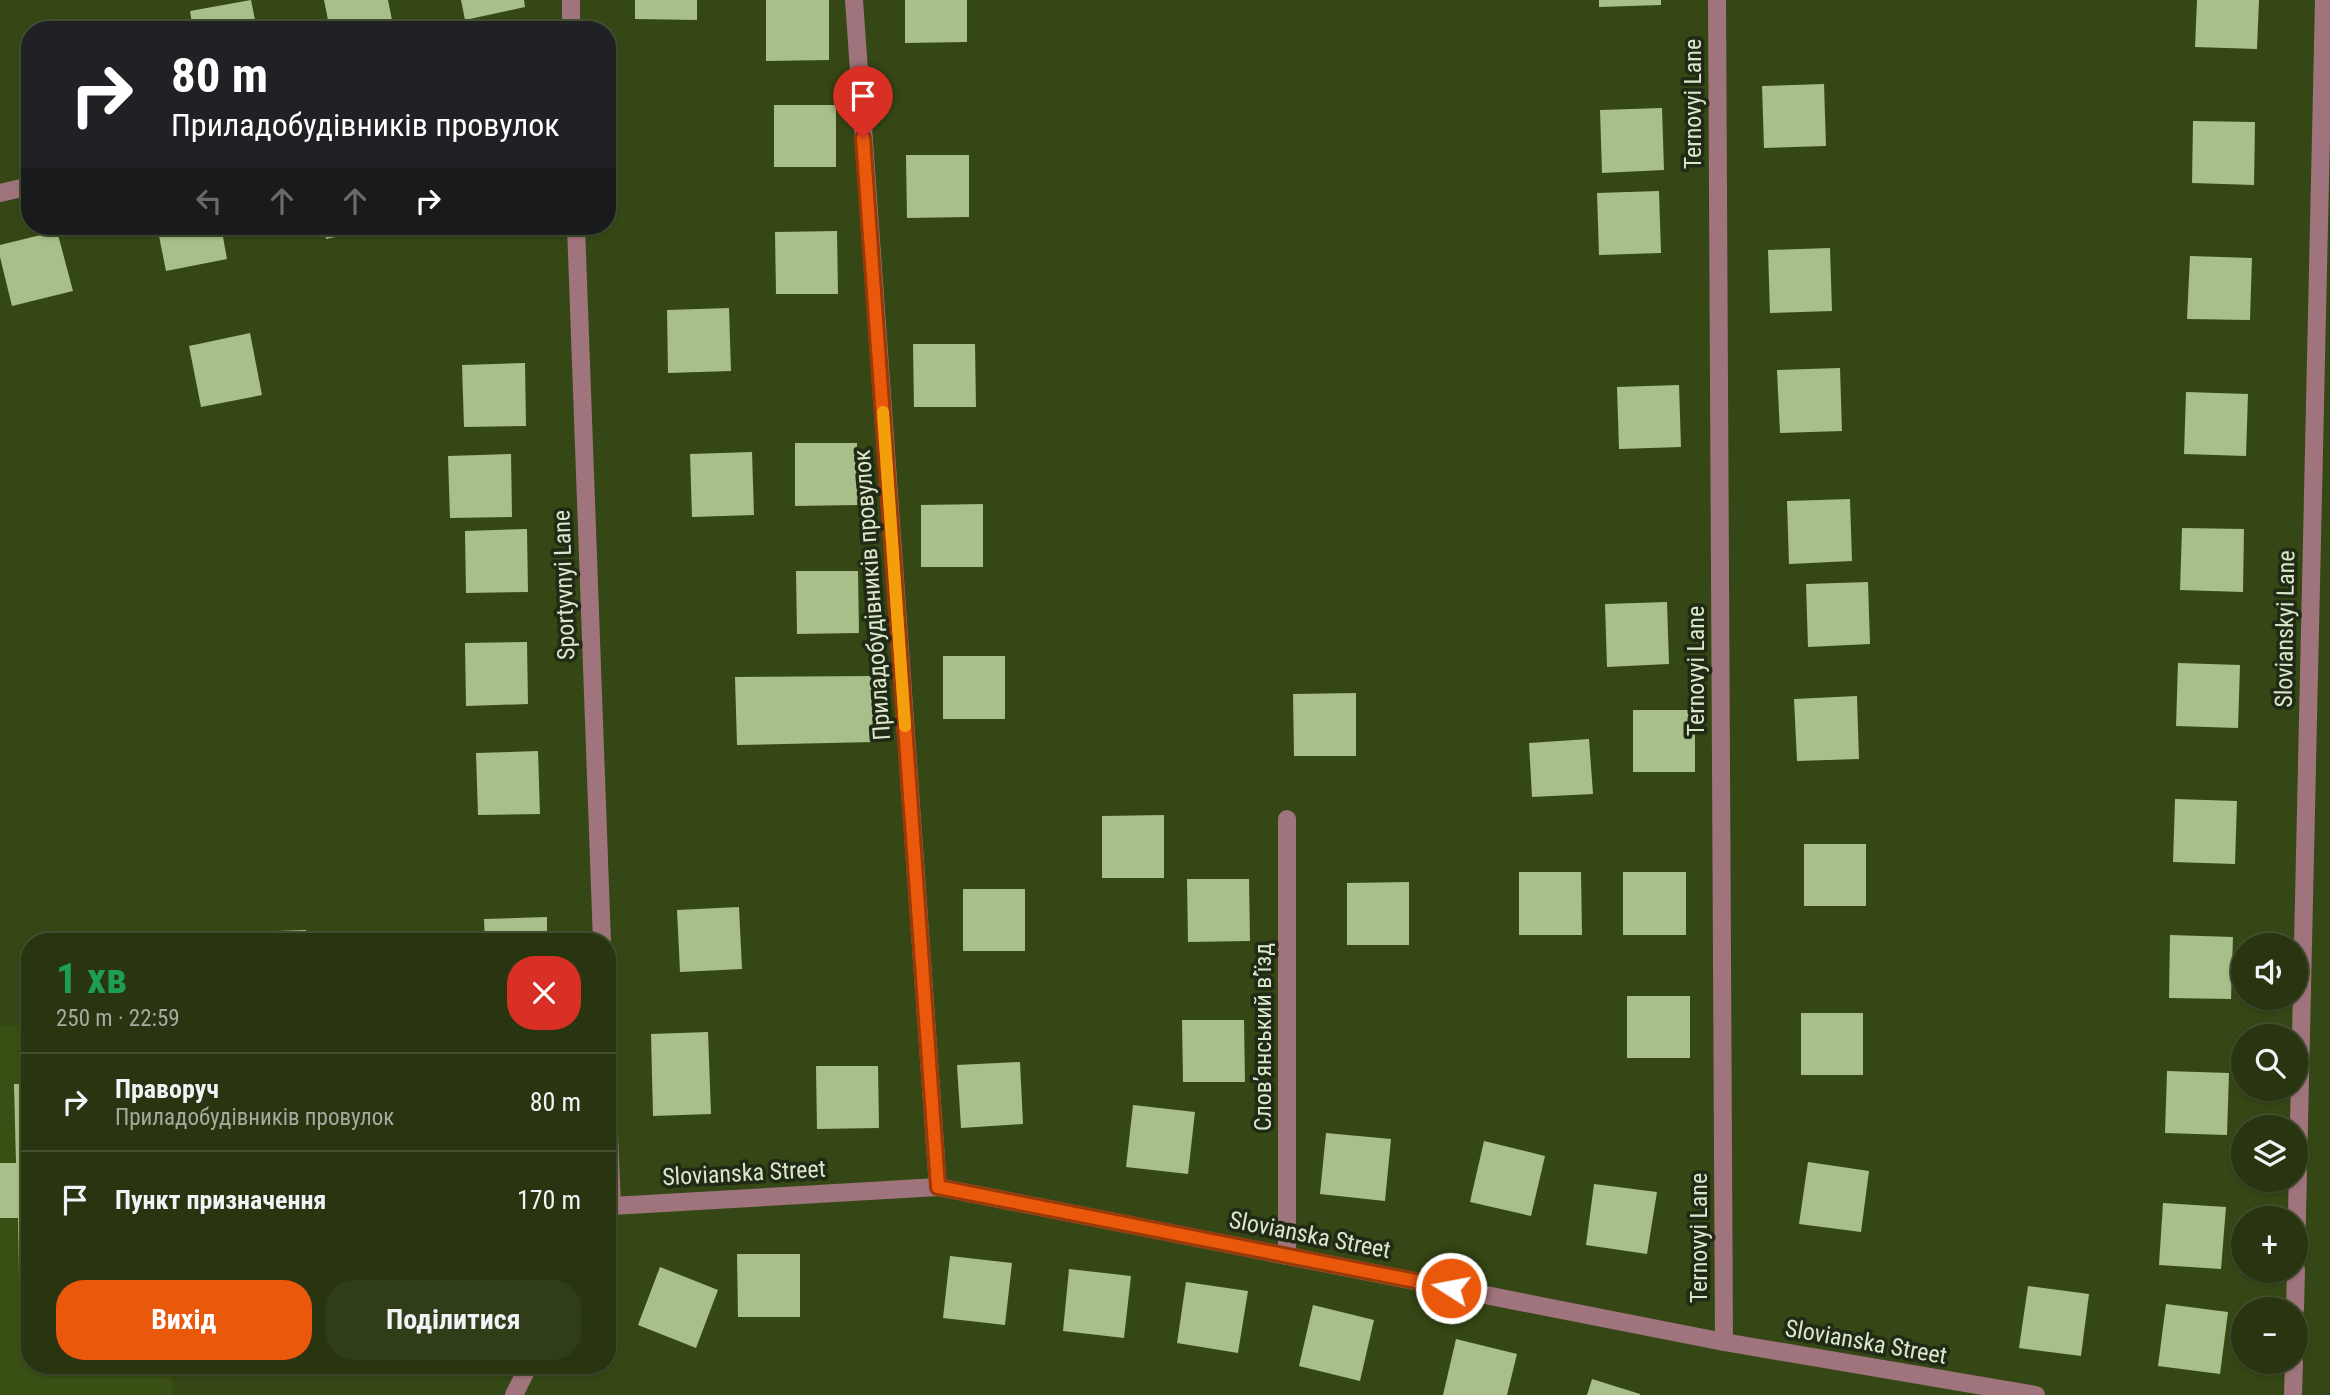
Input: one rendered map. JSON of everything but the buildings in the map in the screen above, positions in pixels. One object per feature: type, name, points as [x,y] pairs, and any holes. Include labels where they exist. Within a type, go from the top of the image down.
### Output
[{"type":"street","points":[[570,21],[571,0]]},
{"type":"street","name":"Приладобудівників провулок","points":[[854,0],[938,1187]]},
{"type":"street","name":"Ternovyi Lane","points":[[1717,0],[1724,1342]]},
{"type":"street","name":"Slovianskyi Lane","points":[[2297,1206],[2323,0]]},
{"type":"street","points":[[0,193],[21,188]]},
{"type":"street","name":"Sportyvnyi Lane","points":[[576,235],[602,933]]},
{"type":"street","name":"Слов’янський в’їзд","points":[[1287,819],[1287,1256]]},
{"type":"street","name":"Slovianska Street","points":[[616,1210],[938,1187],[1965,1389],[2036,1395]]},
{"type":"street","points":[[514,1395],[524,1374]]},
{"type":"street","points":[[2293,1395],[2294,1374]]},
{"type":"shaded area","points":[[21,1025],[21,1374],[172,1374],[173,1395],[0,1395],[0,1026]]},
{"type":"slow traffic","points":[[883,412],[905,726]]},
{"type":"route","points":[[863,138],[938,1187],[1451,1288]]}]
